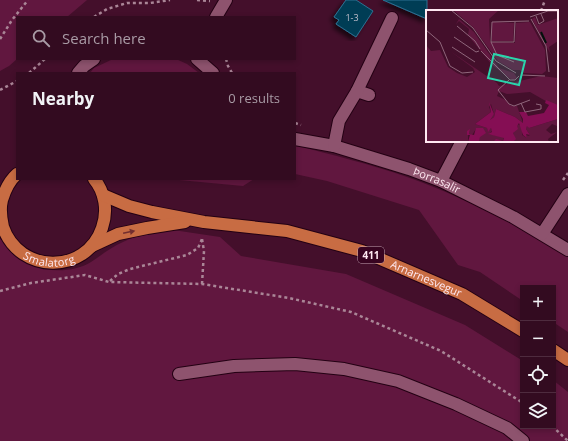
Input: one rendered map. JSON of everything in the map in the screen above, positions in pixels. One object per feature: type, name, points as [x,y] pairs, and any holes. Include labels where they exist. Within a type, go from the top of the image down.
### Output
[{"type":"main road","name":"Smalatorg","points":[[16,175],[2,191],[1,220],[3,233],[25,256],[39,262],[53,264],[68,261],[81,255],[92,246],[100,234],[104,222],[105,208],[103,195],[95,180]]},
{"type":"main road","name":"Arnarnesvegur","points":[[103,195],[129,206],[204,222],[287,231],[362,251],[462,294],[520,328]]},
{"type":"main road","name":"Arnarnesvegur","points":[[92,246],[118,234],[184,222],[204,222]]},
{"type":"main road","points":[[556,352],[568,360]]},
{"type":"street","points":[[217,16],[226,0]]},
{"type":"street","points":[[334,146],[339,121],[357,91],[376,64],[392,18]]},
{"type":"street","points":[[79,72],[93,60]]},
{"type":"street","points":[[199,60],[203,62],[212,72]]},
{"type":"street","points":[[357,91],[369,95]]},
{"type":"street","name":"Þorrasalir","points":[[296,139],[334,146],[409,169],[441,181],[513,217],[568,250]]},
{"type":"street","points":[[441,181],[461,142]]},
{"type":"street","points":[[542,234],[568,194]]},
{"type":"street","points":[[179,374],[234,366],[280,364],[344,369],[398,381],[456,404],[507,428],[523,441]]},
{"type":"path","points":[[0,39],[12,20],[28,0]]},
{"type":"path","points":[[150,3],[154,0]]},
{"type":"path","points":[[96,16],[107,9],[127,4],[170,0]]},
{"type":"path","points":[[197,0],[213,2]]},
{"type":"path","points":[[540,10],[545,0]]},
{"type":"path","points":[[30,72],[44,60]]},
{"type":"path","points":[[226,60],[231,72]]},
{"type":"path","points":[[0,90],[16,82]]},
{"type":"path","points":[[563,180],[568,173]]},
{"type":"path","points":[[109,282],[118,274],[130,269],[187,255],[198,248],[202,239],[204,251],[202,284]]},
{"type":"path","points":[[0,291],[31,283],[85,275],[109,282],[202,284],[289,298],[351,312],[441,351],[520,401]]},
{"type":"path","points":[[555,429],[568,441]]},
{"type":"shaded area","points":[[0,0],[87,0],[68,16],[16,16],[16,60],[0,71]]},
{"type":"shaded area","points":[[111,60],[178,60],[187,64],[198,72],[91,72],[94,68]]},
{"type":"shaded area","points":[[296,145],[393,172],[448,193],[490,212],[550,245],[568,257],[568,332],[556,324],[556,285],[520,285],[520,299],[480,272],[458,265],[419,210],[327,181],[296,174]]},
{"type":"shaded area","points":[[179,180],[252,180],[243,186]]},
{"type":"shaded area","points":[[173,230],[220,237],[241,256],[346,274],[465,325],[520,359],[520,429],[556,429],[556,382],[568,392],[568,441],[0,441],[0,239],[32,265],[39,268],[62,270],[77,268],[85,265],[114,246],[129,239]]},
{"type":"building","points":[[346,0],[356,0],[373,11],[356,37],[336,24],[339,20],[334,17]]},
{"type":"building","points":[[383,0],[427,0],[426,19]]}]
